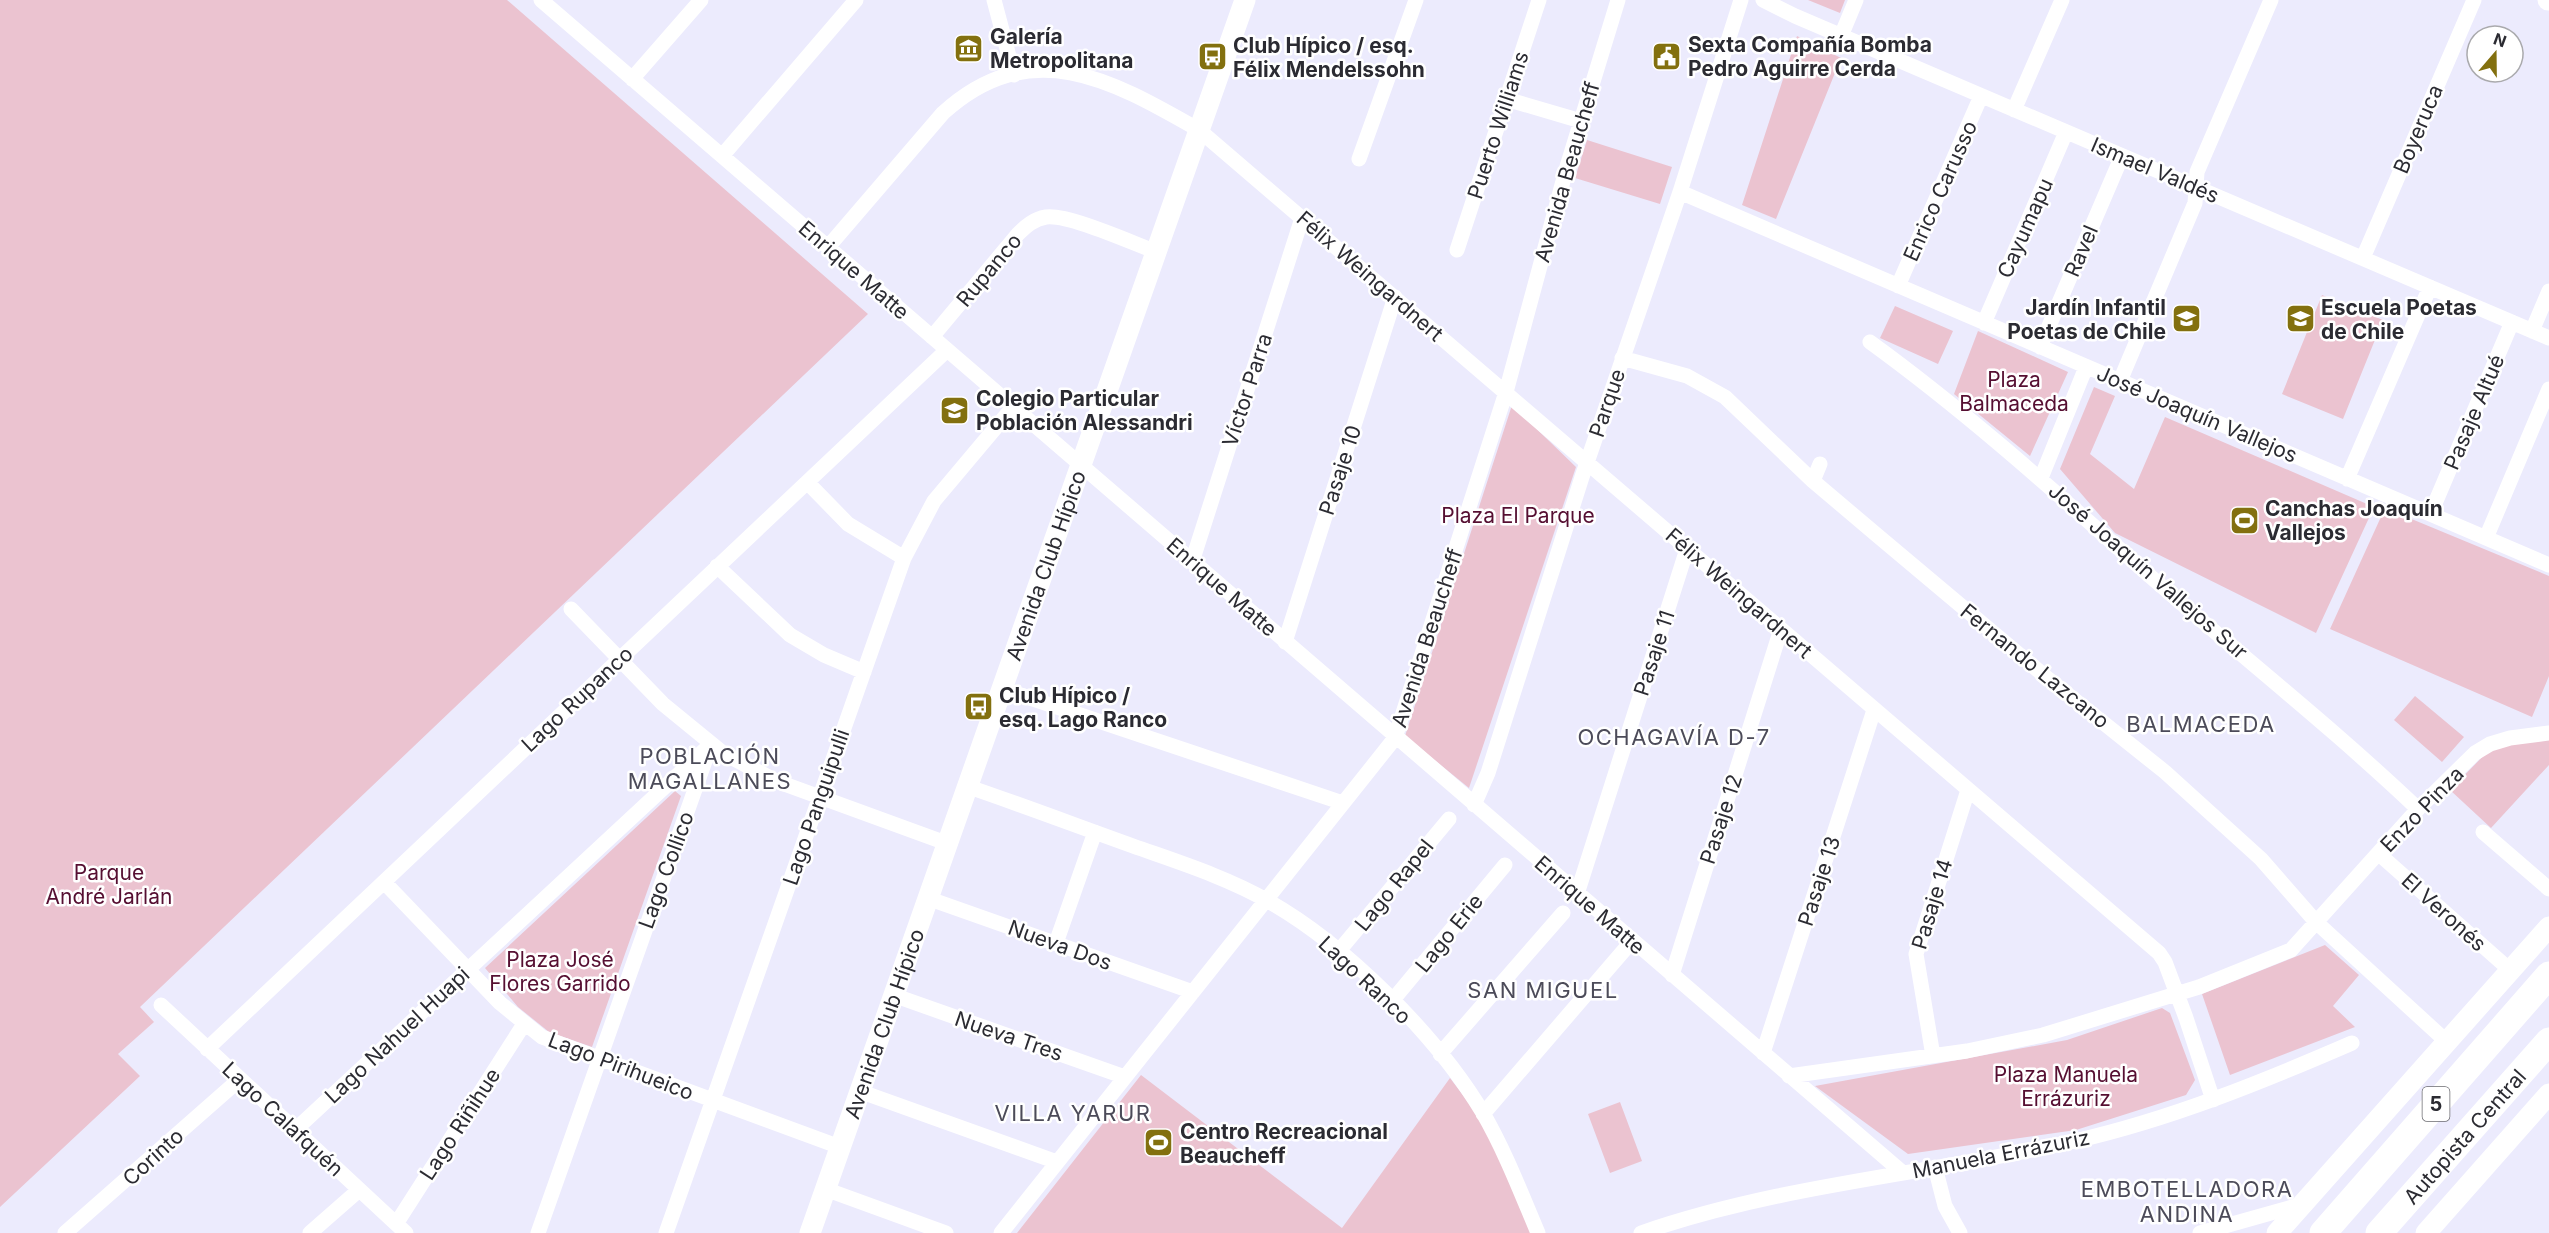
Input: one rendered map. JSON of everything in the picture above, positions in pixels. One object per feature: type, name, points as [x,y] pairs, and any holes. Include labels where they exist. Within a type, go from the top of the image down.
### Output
[{"type":"highway","name":"Autopista Central","points":[[2323,1233],[2549,975]]},
{"type":"highway","name":"Autopista Central","points":[[2379,1233],[2549,1041]]},
{"type":"main road","name":"Avenida Club Hípico","points":[[810,1233],[1000,688],[1082,466],[1245,0]]},
{"type":"main road","points":[[2277,1233],[2549,927]]},
{"type":"main road","points":[[2426,1233],[2549,1094]]},
{"type":"street","points":[[632,79],[701,0]]},
{"type":"street","points":[[722,156],[856,0]]},
{"type":"street","points":[[994,0],[1014,75]]},
{"type":"street","points":[[1359,159],[1416,0]]},
{"type":"street","name":"Puerto Williams","points":[[1457,250],[1539,0]]},
{"type":"street","name":"Avenida Beaucheff","points":[[1001,1233],[1395,738],[1506,392],[1581,121],[1618,0]]},
{"type":"street","name":"Parque","points":[[1474,805],[1488,773],[1587,462],[1680,192],[1741,0]]},
{"type":"street","name":"Ismael Valdés","points":[[1763,0],[1841,36],[2549,338]]},
{"type":"street","points":[[1841,36],[1856,0]]},
{"type":"street","points":[[2014,110],[2062,0]]},
{"type":"street","points":[[2120,381],[2195,203],[2197,172],[2271,0]]},
{"type":"street","name":"Boyeruca","points":[[2362,258],[2474,0]]},
{"type":"street","name":"Enrique Matte","points":[[544,1],[1395,738],[1904,1173]]},
{"type":"street","name":"Félix Weingardnert","points":[[828,248],[943,113],[975,89],[1014,75],[1054,70],[1103,80],[1200,130],[2159,953],[2177,993],[2214,1100]]},
{"type":"street","name":"Enrico Carusso","points":[[1898,286],[1981,96]]},
{"type":"street","points":[[1506,99],[1581,121]]},
{"type":"street","name":"Cayumapu","points":[[1983,323],[2067,132]]},
{"type":"street","name":"Ravel","points":[[2040,347],[2122,156]]},
{"type":"street","name":"José Joaquín Vallejos","points":[[1680,192],[2549,565]]},
{"type":"street","name":"Rupanco","points":[[932,337],[1018,234],[1043,217],[1061,218],[1157,252]]},
{"type":"street","name":"Víctor Parra","points":[[1192,562],[1302,218]]},
{"type":"street","points":[[2347,479],[2430,287]]},
{"type":"street","points":[[2532,331],[2549,291]]},
{"type":"street","name":"Pasaje 10","points":[[1285,642],[1395,297]]},
{"type":"street","name":"Pasaje Altué","points":[[2436,501],[2512,322]]},
{"type":"street","name":"José Joaquín Vallejos Sur","points":[[1870,342],[1935,390],[2041,478],[2160,584],[2362,756],[2418,809]]},
{"type":"street","name":"Lago Rupanco","points":[[207,1049],[947,350]]},
{"type":"street","name":"Fernando Lazcano","points":[[1622,358],[1687,376],[1725,397],[1814,481],[2037,670],[2165,772],[2261,860],[2316,922],[2446,1041]]},
{"type":"street","points":[[2041,478],[2086,367]]},
{"type":"street","points":[[2486,538],[2549,389]]},
{"type":"street","name":"Lago Panguipulli","points":[[666,1233],[904,558],[934,501],[1012,407]]},
{"type":"street","points":[[1814,481],[1820,464]]},
{"type":"street","points":[[807,482],[848,524],[904,558]]},
{"type":"street","name":"Pasaje 11","points":[[1577,894],[1687,549]]},
{"type":"street","points":[[717,566],[790,635],[824,655],[864,672]]},
{"type":"street","points":[[571,609],[671,711],[711,744],[752,770],[946,843]]},
{"type":"street","name":"Pasaje 12","points":[[1672,975],[1781,629]]},
{"type":"street","points":[[1000,688],[1343,802]]},
{"type":"street","name":"Pasaje 13","points":[[1763,1053],[1875,710]]},
{"type":"street","name":"Enzo Pinza","points":[[2316,922],[2418,809],[2475,753],[2490,744],[2531,734],[2549,733]]},
{"type":"street","name":"Lago Nahuel Huapi","points":[[295,1130],[711,744]]},
{"type":"street","name":"Lago Collico","points":[[538,1233],[711,744]]},
{"type":"street","name":"Lago Ranco","points":[[966,786],[1186,865],[1266,900],[1338,952],[1392,1001],[1440,1054],[1483,1114],[1538,1233]]},
{"type":"street","name":"Pasaje 14","points":[[1933,1056],[1916,954],[1968,790]]},
{"type":"street","name":"Lago Rapel","points":[[1338,952],[1449,819]]},
{"type":"street","points":[[1056,943],[1095,832]]},
{"type":"street","points":[[2483,832],[2549,889]]},
{"type":"street","name":"El Veronés","points":[[2379,854],[2510,970]]},
{"type":"street","name":"Lago Erie","points":[[1392,1001],[1505,865]]},
{"type":"street","name":"Lago Pirihueico","points":[[384,882],[524,1024],[553,1042],[840,1146]]},
{"type":"street","name":"Nueva Dos","points":[[927,898],[1193,992]]},
{"type":"street","points":[[1440,1054],[1563,913]]},
{"type":"street","points":[[1789,1076],[1933,1056],[2043,1035],[2177,993],[2291,950],[2316,922]]},
{"type":"street","points":[[1483,1114],[1632,941]]},
{"type":"street","name":"Nueva Tres","points":[[893,995],[1125,1077]]},
{"type":"street","name":"Lago Calafquén","points":[[161,1005],[401,1228]]},
{"type":"street","name":"Lago Riñihue","points":[[401,1228],[524,1024]]},
{"type":"street","name":"Manuela Errázuriz","points":[[1641,1233],[1761,1198],[2077,1141],[2214,1100],[2352,1043]]},
{"type":"street","name":"Corinto","points":[[65,1233],[240,1079]]},
{"type":"street","points":[[859,1092],[1058,1162]]},
{"type":"street","points":[[1935,1167],[1945,1206],[1960,1233]]},
{"type":"street","points":[[825,1189],[946,1233]]},
{"type":"street","points":[[310,1233],[359,1190]]},
{"type":"street","points":[[2200,1233],[2303,1204]]},
{"type":"green space","name":"Parque André Jarlán","points":[[0,0],[507,0],[868,314],[140,1007],[154,1022],[118,1054],[140,1076],[0,1207]]},
{"type":"green space","points":[[1808,0],[1845,0],[1840,13]]},
{"type":"green space","points":[[1797,36],[1841,58],[1776,219],[1742,205]]},
{"type":"green space","points":[[1587,140],[1672,167],[1660,204],[1575,178]]},
{"type":"green space","points":[[2322,295],[2383,320],[2343,419],[2282,394]]},
{"type":"green space","points":[[1895,306],[1953,331],[1938,364],[1880,338]]},
{"type":"green space","name":"Plaza Balmaceda","points":[[1978,331],[2068,372],[2030,456],[1954,394]]},
{"type":"green space","name":"Canchas Joaquín Vallejos","points":[[2094,387],[2115,396],[2090,454],[2134,489],[2165,417],[2374,507],[2316,633],[2115,533],[2060,469]]},
{"type":"green space","name":"Plaza El Parque","points":[[1512,405],[1576,467],[1469,788],[1405,736]]},
{"type":"green space","name":"Canchas Joaquín Vallejos","points":[[2385,508],[2549,576],[2549,676],[2532,717],[2330,629]]},
{"type":"green space","points":[[2415,696],[2464,737],[2442,762],[2394,720]]},
{"type":"green space","points":[[2549,735],[2549,765],[2491,828],[2450,790],[2492,747]]},
{"type":"green space","name":"Plaza José Flores Garrido","points":[[675,791],[681,796],[592,1047],[549,1032],[518,1007],[485,968]]},
{"type":"green space","points":[[2325,945],[2359,975],[2333,1006],[2355,1027],[2230,1075],[2202,994]]},
{"type":"green space","name":"Plaza Manuela Errázuriz","points":[[2162,1008],[2170,1013],[2195,1080],[2186,1095],[2076,1130],[1908,1154],[1815,1086],[2067,1040]]},
{"type":"green space","name":"Centro Recreacional Beaucheff","points":[[1141,1075],[1342,1228],[1450,1078],[1481,1119],[1533,1233],[1017,1233]]},
{"type":"green space","points":[[1620,1102],[1642,1161],[1610,1173],[1588,1114]]},
{"type":"place","name":"Galería Metropolitana","points":[[969,48]]},
{"type":"place","name":"Sexta Compañía Bomba Pedro Aguirre Cerda","points":[[1667,56]]},
{"type":"place","name":"Club Hípico / esq. Félix Mendelssohn","points":[[1212,57]]},
{"type":"place","name":"Jardín Infantil Poetas de Chile","points":[[2187,319]]},
{"type":"place","name":"Escuela Poetas de Chile","points":[[2300,319]]},
{"type":"place","name":"Colegio Particular Población Alessandri","points":[[955,410]]},
{"type":"place","name":"Canchas Joaquín Vallejos","points":[[2244,520]]},
{"type":"place","name":"Club Hípico / esq. Lago Ranco","points":[[978,707]]},
{"type":"place","name":"Centro Recreacional Beaucheff","points":[[1159,1143]]},
{"type":"district","name":"BALMACEDA","points":[[2201,724]]},
{"type":"district","name":"OCHAGAVÍA D-7","points":[[1674,737]]},
{"type":"district","name":"POBLACIÓN MAGALLANES","points":[[710,768]]},
{"type":"district","name":"SAN MIGUEL","points":[[1543,990]]},
{"type":"district","name":"VILLA YARUR","points":[[1073,1113]]},
{"type":"district","name":"EMBOTELLADORA ANDINA","points":[[2187,1202]]}]
